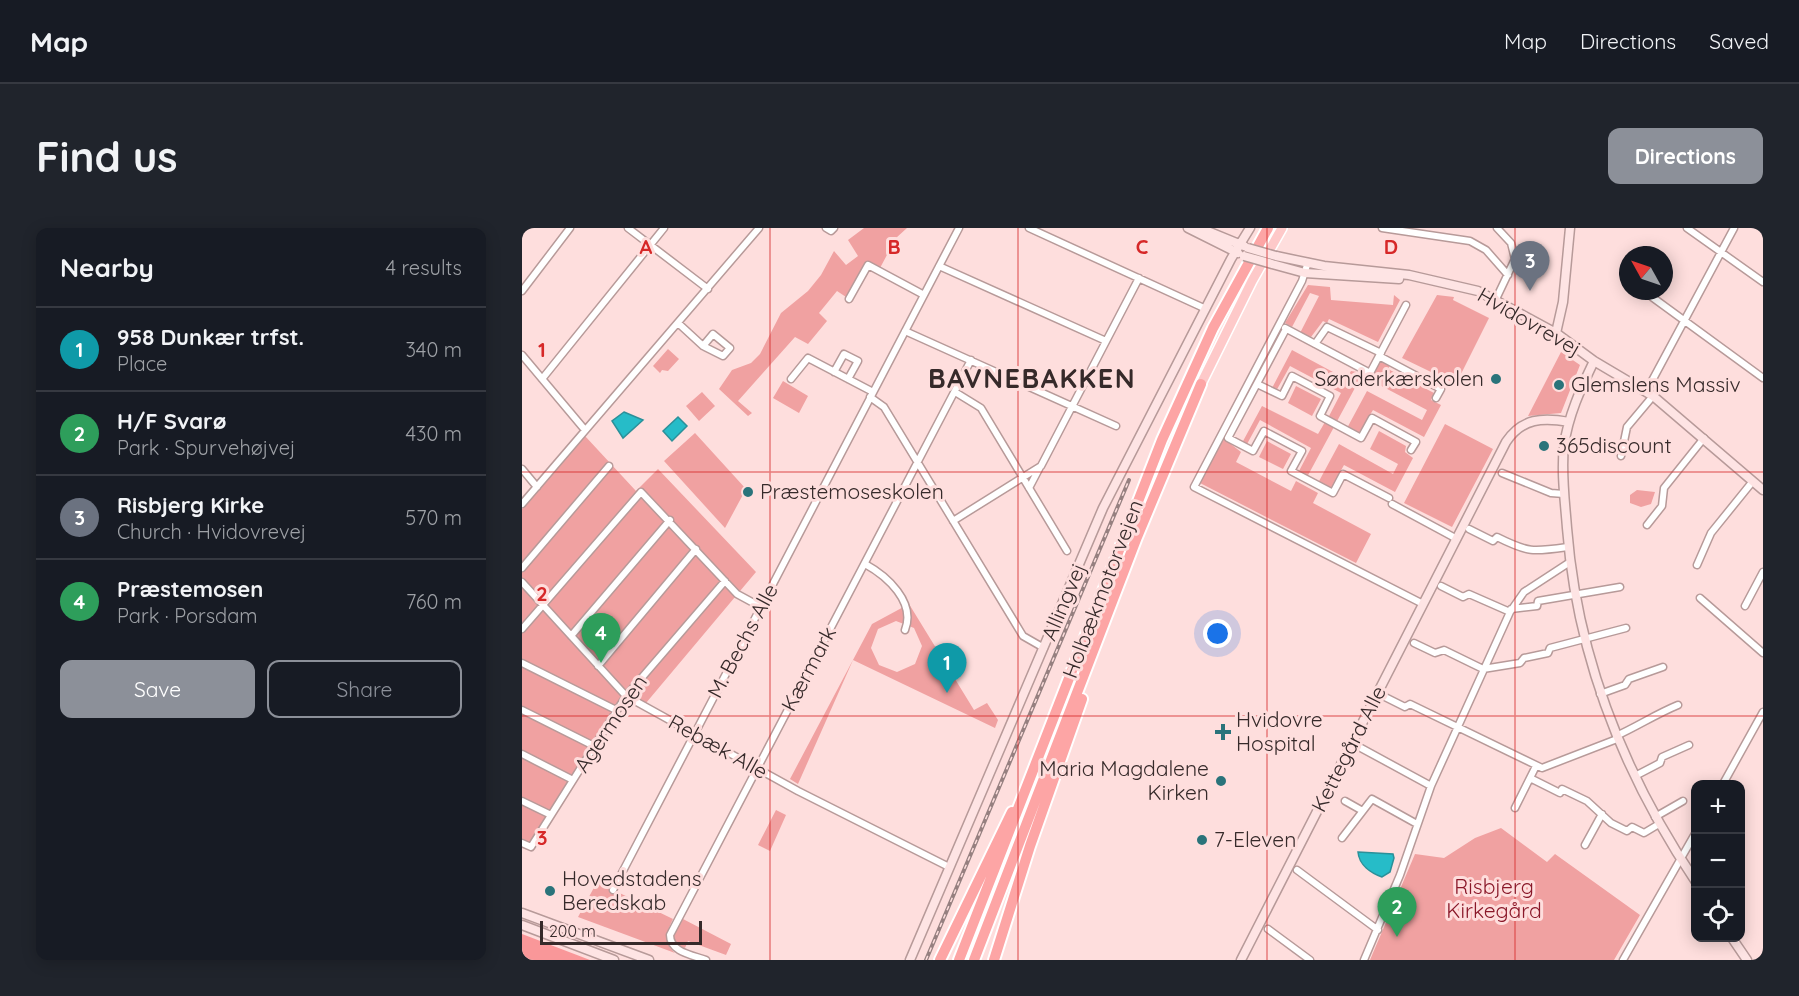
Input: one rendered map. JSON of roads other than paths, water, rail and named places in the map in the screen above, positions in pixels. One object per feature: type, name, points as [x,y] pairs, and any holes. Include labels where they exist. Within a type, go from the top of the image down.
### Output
[{"type":"highway","name":"Holbækmotorvejen","points":[[959,960],[1162,440],[1213,328],[1268,228]]},
{"type":"highway","name":"Holbækmotorvejen","points":[[974,960],[1122,576],[1201,384]]},
{"type":"highway","points":[[994,960],[1030,846],[1115,608],[1122,576]]},
{"type":"highway","points":[[940,960],[1004,824],[1025,791]]},
{"type":"main road","name":"Holbækmotorvejen","points":[[1201,384],[1252,281],[1282,228]]},
{"type":"street","points":[[522,291],[570,228]]},
{"type":"street","points":[[628,228],[708,289]]},
{"type":"street","points":[[542,379],[664,228]]},
{"type":"street","points":[[522,504],[759,228]]},
{"type":"street","points":[[826,228],[831,231],[834,228]]},
{"type":"street","name":"M. Bechs Alle","points":[[613,890],[959,228]]},
{"type":"street","points":[[1029,228],[1206,309]]},
{"type":"street","name":"Hvidovrevej","points":[[1188,228],[1305,273],[1430,280]]},
{"type":"street","name":"Hvidovrevej","points":[[1200,228],[1242,250]]},
{"type":"street","name":"Allingvej","points":[[910,960],[1103,507],[1206,309],[1242,250],[1250,228]]},
{"type":"street","points":[[1382,228],[1421,231],[1481,245],[1508,275]]},
{"type":"street","points":[[1496,299],[1515,259],[1515,251],[1497,228]]},
{"type":"street","points":[[1556,333],[1563,302],[1570,228]]},
{"type":"street","points":[[1687,228],[1763,282]]},
{"type":"street","points":[[1621,456],[1627,427],[1650,394],[1734,228]]},
{"type":"street","name":"Hvidovrevej","points":[[1274,260],[1308,262],[1458,284],[1496,299],[1556,333],[1594,361],[1650,394],[1763,490]]},
{"type":"street","points":[[1308,262],[1305,273],[1279,325],[1194,487],[1423,604]]},
{"type":"street","points":[[849,299],[868,265],[924,295]]},
{"type":"street","points":[[939,266],[1106,341]]},
{"type":"street","points":[[1029,488],[1139,278]]},
{"type":"street","points":[[1656,300],[1763,378]]},
{"type":"street","points":[[1279,325],[1370,373],[1406,305]]},
{"type":"street","points":[[678,323],[703,346]]},
{"type":"street","points":[[1315,344],[1327,327],[1442,389],[1436,398]]},
{"type":"street","points":[[1286,329],[1228,438],[1254,452],[1264,431],[1302,451],[1291,471],[1333,493],[1343,474],[1457,539]]},
{"type":"street","points":[[905,331],[1116,426]]},
{"type":"street","points":[[834,372],[844,354],[858,362],[848,380]]},
{"type":"street","points":[[522,355],[585,430]]},
{"type":"street","points":[[791,379],[808,358],[871,394],[884,407],[1023,636],[1044,648]]},
{"type":"street","name":"Kærmark","points":[[706,960],[674,947],[670,942],[670,935],[971,360]]},
{"type":"street","points":[[1594,361],[1569,422],[1563,461],[1568,547],[1583,638],[1600,694],[1617,738],[1657,821],[1691,876]]},
{"type":"street","points":[[1257,384],[1282,396],[1292,376],[1330,396],[1320,417],[1361,438],[1372,418],[1416,442],[1412,450]]},
{"type":"street","points":[[955,392],[981,408],[1068,550]]},
{"type":"street","name":"Kettegård Alle","points":[[1241,960],[1512,433],[1521,425],[1540,418],[1569,422]]},
{"type":"street","points":[[1647,525],[1662,506],[1664,488],[1704,438]]},
{"type":"street","points":[[522,568],[609,466]]},
{"type":"street","points":[[953,521],[1041,466]]},
{"type":"street","points":[[522,469],[537,487]]},
{"type":"street","points":[[1502,472],[1551,494],[1564,494]]},
{"type":"street","points":[[1697,565],[1711,533],[1753,482]]},
{"type":"street","points":[[522,629],[641,492],[740,596],[761,607]]},
{"type":"street","points":[[571,636],[670,520]]},
{"type":"street","points":[[1469,529],[1493,541],[1497,537],[1533,552],[1568,547]]},
{"type":"street","points":[[598,666],[696,549]]},
{"type":"street","points":[[1364,960],[1378,930],[1431,786],[1510,610],[1524,592],[1570,562]]},
{"type":"street","points":[[865,564],[884,574],[893,585],[909,614],[905,630]]},
{"type":"street","points":[[1745,606],[1763,572]]},
{"type":"street","name":"Agermosen","points":[[522,843],[531,847],[626,696],[725,581]]},
{"type":"street","name":"Rebæk Alle","points":[[522,582],[626,696],[756,769],[949,867]]},
{"type":"street","points":[[1441,586],[1464,597],[1469,594],[1510,610],[1536,606],[1538,601],[1620,587]]},
{"type":"street","points":[[1700,598],[1763,654]]},
{"type":"street","points":[[1414,643],[1435,653],[1444,650],[1483,669],[1520,663],[1524,658],[1548,653],[1550,648],[1626,628]]},
{"type":"street","points":[[522,663],[616,710]]},
{"type":"street","points":[[1600,694],[1625,685],[1629,679],[1663,668]]},
{"type":"street","points":[[1383,696],[1405,707],[1410,704],[1539,767]]},
{"type":"street","points":[[1515,808],[1530,778],[1539,767],[1617,738],[1640,725],[1643,720],[1678,705]]},
{"type":"street","points":[[522,710],[594,746]]},
{"type":"street","points":[[1725,780],[1763,712]]},
{"type":"street","points":[[1635,776],[1660,763],[1662,757],[1689,745]]},
{"type":"street","points":[[1361,748],[1431,786]]},
{"type":"street","points":[[522,754],[573,780]]},
{"type":"street","points":[[1530,778],[1560,793],[1562,789],[1587,801],[1611,823],[1627,831],[1632,827],[1644,833],[1683,801]]},
{"type":"street","points":[[1342,838],[1361,810],[1372,799],[1417,824]]},
{"type":"street","points":[[522,801],[551,815]]},
{"type":"street","points":[[1345,801],[1361,810]]},
{"type":"street","points":[[1585,845],[1602,814]]},
{"type":"street","points":[[1623,960],[1694,834]]},
{"type":"street","points":[[1297,870],[1378,930]]},
{"type":"street","points":[[522,913],[649,960]]},
{"type":"street","points":[[522,925],[614,960]]},
{"type":"street","points":[[1268,929],[1310,960]]},
{"type":"street","points":[[1735,942],[1747,960]]},
{"type":"water","points":[[624,412],[643,420],[623,438],[612,421]]},
{"type":"water","points":[[678,417],[687,426],[672,441],[663,431]]},
{"type":"water","points":[[1358,852],[1393,854],[1390,872],[1382,877],[1366,868]]},
{"type":"railway","points":[[926,960],[1129,480]]},
{"type":"place","name":"Risbjerg Kirke","points":[[1530,291]]},
{"type":"place","name":"Sønderkærskolen","points":[[1496,379]]},
{"type":"place","name":"Glemslens Massiv","points":[[1559,385]]},
{"type":"place","name":"365discount","points":[[1544,446]]},
{"type":"place","name":"Præstemoseskolen","points":[[748,492]]},
{"type":"place","name":"Præstemosen","points":[[601,663]]},
{"type":"place","name":"958 Dunkær trfst.","points":[[947,693]]},
{"type":"place","name":"Hvidovre Hospital","points":[[1223,732]]},
{"type":"place","name":"Maria Magdalene Kirken","points":[[1221,781]]},
{"type":"place","name":"7-Eleven","points":[[1202,840]]},
{"type":"place","name":"Hovedstadens Beredskab","points":[[550,891]]},
{"type":"place","name":"H/F Svarø","points":[[1397,937]]},
{"type":"district","name":"BAVNEBAKKEN","points":[[1032,379]]},
{"type":"park label","name":"Risbjerg Kirkegård","points":[[1494,899]]}]
